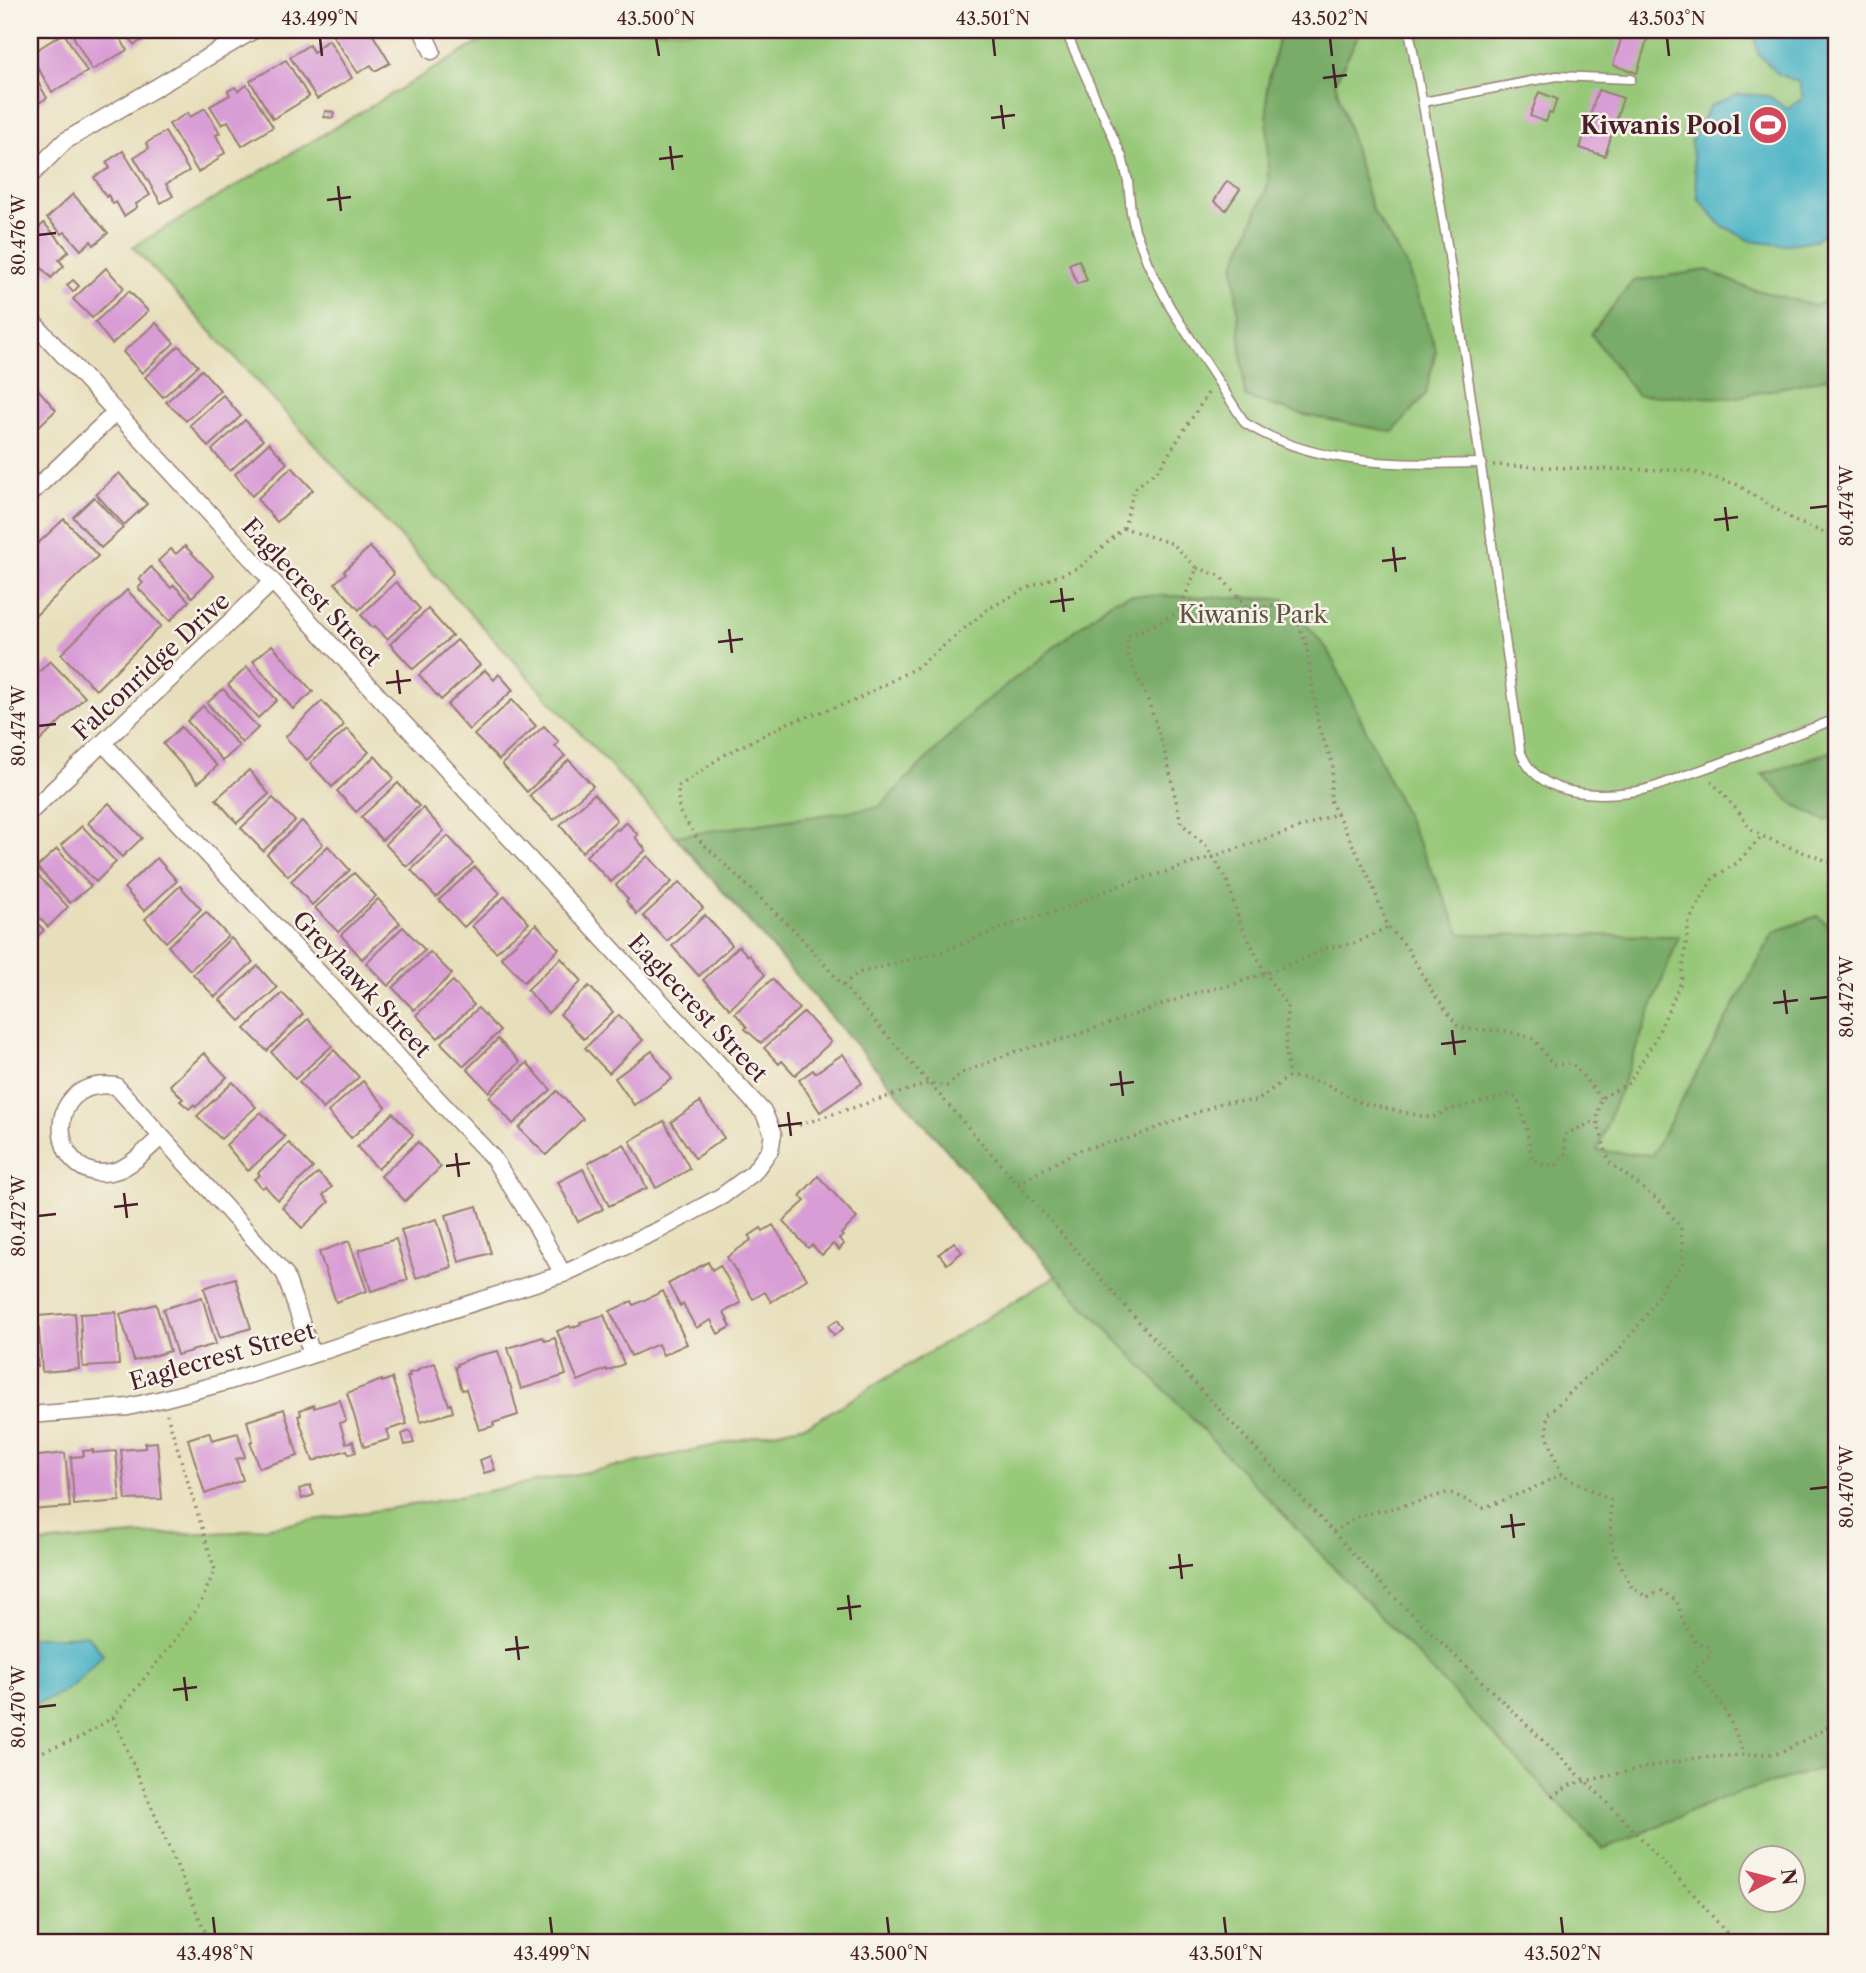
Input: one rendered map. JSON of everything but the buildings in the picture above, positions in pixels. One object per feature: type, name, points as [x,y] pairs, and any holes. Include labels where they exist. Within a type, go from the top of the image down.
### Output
[{"type":"street","points":[[30,176],[65,141],[254,30]]},
{"type":"street","points":[[422,30],[432,51]]},
{"type":"street","name":"Eaglecrest Street","points":[[30,319],[764,1113],[773,1133],[770,1150],[753,1174],[722,1196],[661,1229],[563,1274],[230,1381],[162,1399],[128,1407],[30,1415]]},
{"type":"street","points":[[30,494],[115,413]]},
{"type":"street","name":"Falconridge Drive","points":[[30,812],[272,582]]},
{"type":"street","name":"Greyhawk Street","points":[[103,743],[493,1158],[563,1274]]},
{"type":"street","points":[[161,1137],[127,1166],[117,1171],[93,1171],[72,1159],[65,1149],[61,1138],[63,1113],[69,1102],[90,1087],[116,1086],[285,1274],[312,1354]]},
{"type":"lane","points":[[1065,30],[1122,157],[1135,230],[1148,264],[1170,307],[1245,422],[1264,435],[1306,450],[1360,461],[1414,465],[1482,463]]},
{"type":"lane","points":[[1409,30],[1444,219],[1482,463],[1520,750],[1524,761],[1543,781],[1567,791],[1631,792],[1700,771],[1836,719]]},
{"type":"lane","points":[[1423,102],[1557,76],[1631,79]]},
{"type":"path","points":[[1217,382],[1159,469],[1133,489],[1124,528],[1080,567],[1025,589],[988,609],[919,666],[854,701],[788,723],[724,755],[678,787],[679,811],[697,838],[797,933],[1163,1349],[1388,1591],[1585,1780],[1696,1897],[1735,1943]]},
{"type":"path","points":[[1482,463],[1502,466],[1686,470],[1736,484],[1797,522],[1836,537]]},
{"type":"path","points":[[1124,528],[1173,544],[1197,568],[1219,575],[1249,609],[1275,606],[1294,615],[1306,643],[1319,728],[1333,764],[1330,800],[1370,878],[1388,927],[1406,946],[1433,993],[1458,1025],[1467,1029],[1506,1031],[1534,1039],[1553,1065],[1572,1063],[1601,1098],[1597,1120],[1609,1162],[1662,1203],[1681,1228],[1683,1266],[1668,1279],[1648,1313],[1616,1354],[1585,1378],[1547,1415],[1547,1435],[1561,1474],[1610,1500],[1611,1545],[1632,1588],[1647,1597],[1662,1591],[1677,1601],[1683,1622],[1696,1643],[1709,1647],[1711,1656],[1694,1670],[1716,1694],[1727,1712],[1744,1755]]},
{"type":"path","points":[[1197,568],[1178,613],[1127,637],[1128,655],[1148,701],[1166,756],[1181,823],[1206,846],[1227,880],[1239,920],[1265,973],[1287,1006],[1286,1049],[1289,1076]]},
{"type":"path","points":[[1700,771],[1738,811],[1750,828],[1762,836],[1836,864]]},
{"type":"path","points":[[843,985],[858,973],[941,952],[1017,922],[1050,914],[1123,884],[1212,857],[1338,813]]},
{"type":"path","points":[[1601,1098],[1629,1083],[1655,1040],[1681,982],[1689,921],[1713,878],[1737,863],[1762,836]]},
{"type":"path","points":[[799,1125],[930,1083],[947,1086],[962,1073],[1014,1052],[1071,1037],[1195,993],[1232,985],[1329,947],[1356,943],[1388,927]]},
{"type":"path","points":[[1018,1183],[1079,1150],[1131,1138],[1224,1102],[1257,1101],[1289,1076],[1324,1083],[1361,1103],[1431,1118],[1449,1110],[1509,1095],[1517,1098],[1532,1158],[1544,1166],[1556,1166],[1567,1152],[1564,1144],[1566,1134],[1597,1120]]},
{"type":"path","points":[[30,1756],[80,1738],[113,1717],[172,1644],[201,1602],[215,1570],[162,1399]]},
{"type":"path","points":[[1334,1532],[1359,1516],[1449,1492],[1483,1508],[1532,1489],[1561,1474]]},
{"type":"path","points":[[113,1717],[210,1943]]},
{"type":"path","points":[[1552,1797],[1572,1784],[1585,1780],[1696,1758],[1780,1752],[1836,1723]]},
{"type":"green space","name":"Kiwanis Park","points":[[500,30],[1836,30],[1836,1943],[30,1943],[30,1544],[135,1535],[237,1532],[431,1502],[649,1460],[810,1424],[1056,1276],[675,836],[133,247]]},
{"type":"green space","points":[[1280,30],[1361,30],[1335,82],[1372,209],[1407,266],[1436,350],[1426,394],[1393,432],[1304,415],[1245,397],[1234,266],[1268,185],[1267,88]]},
{"type":"green space","points":[[1707,270],[1745,287],[1815,306],[1836,296],[1836,376],[1733,398],[1637,395],[1591,334],[1633,281]]},
{"type":"green space","points":[[1131,595],[1284,599],[1329,651],[1461,934],[1679,936],[1597,1151],[1652,1155],[1774,932],[1817,916],[1836,931],[1836,1764],[1724,1797],[1603,1850],[1056,1276],[675,836],[879,807],[974,711],[1112,601]]},
{"type":"green space","points":[[1836,750],[1836,814],[1826,821],[1793,804],[1762,774]]},
{"type":"water","name":"Kiwanis Pool","points":[[1753,30],[1836,30],[1836,222],[1815,240],[1782,245],[1751,241],[1721,225],[1698,198],[1691,141],[1710,106],[1738,94],[1769,96],[1787,109],[1803,98],[1799,82],[1778,74],[1758,54]]},
{"type":"water","points":[[86,1634],[103,1654],[80,1679],[63,1692],[30,1704],[30,1637]]},
{"type":"place","name":"Kiwanis Pool","points":[[1768,125]]}]
